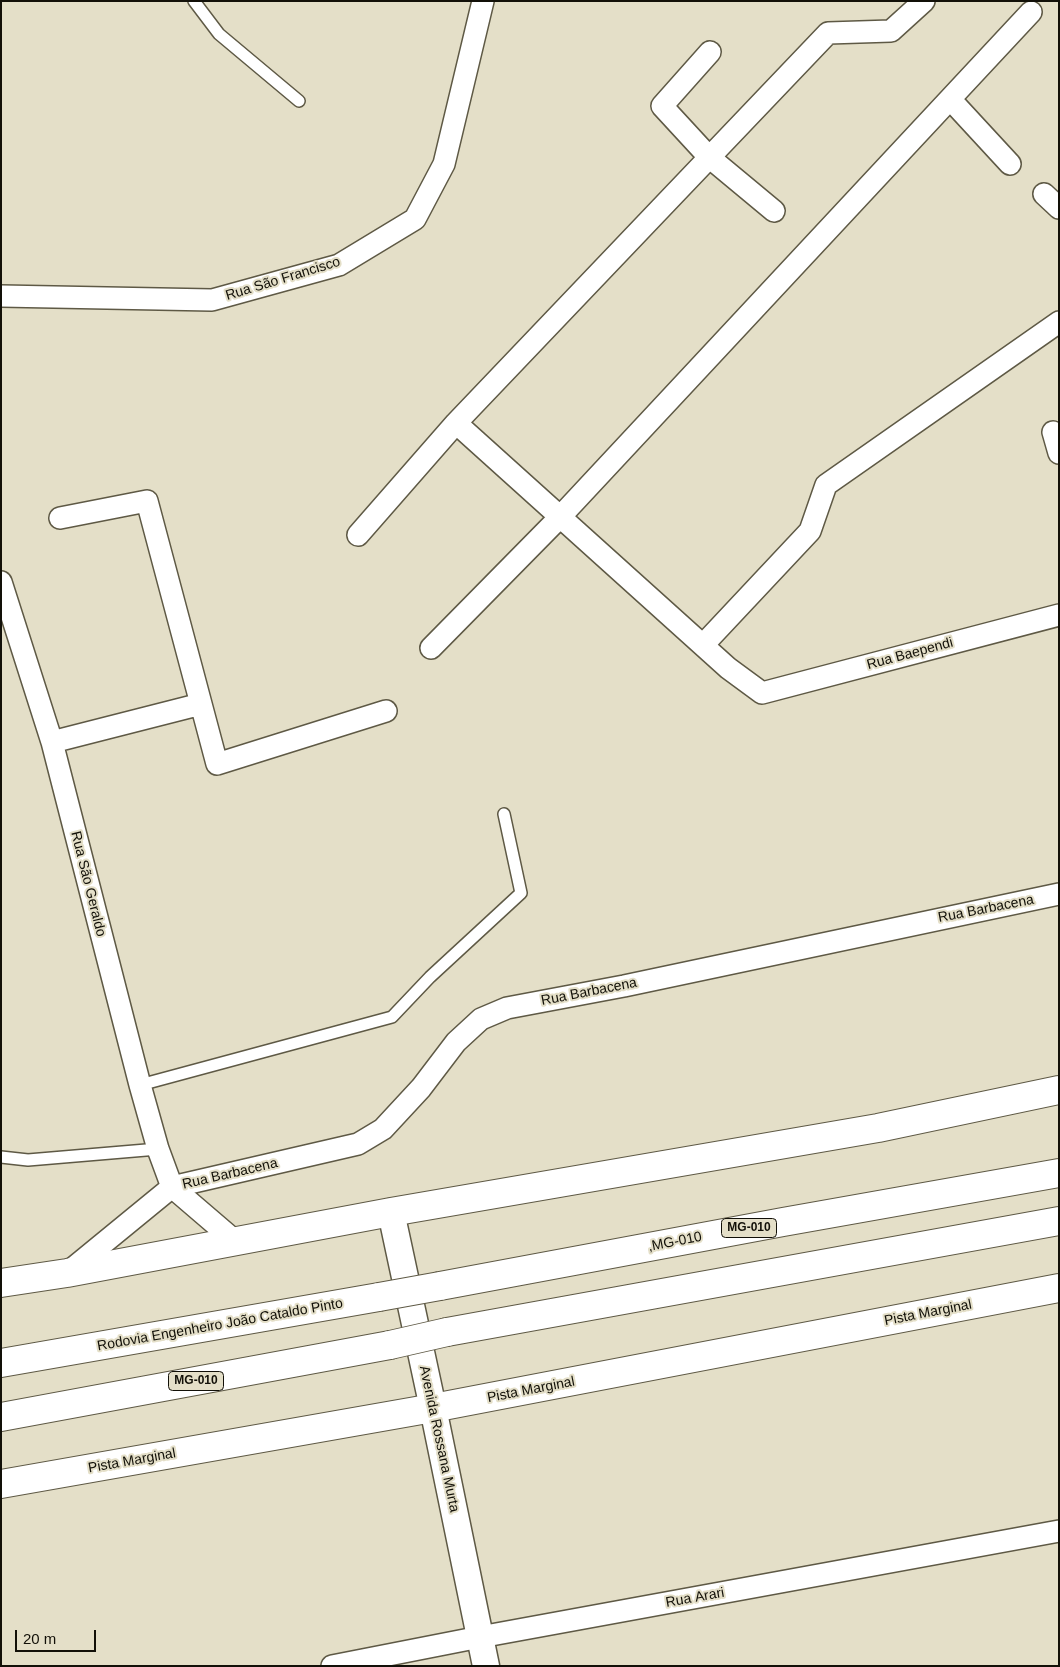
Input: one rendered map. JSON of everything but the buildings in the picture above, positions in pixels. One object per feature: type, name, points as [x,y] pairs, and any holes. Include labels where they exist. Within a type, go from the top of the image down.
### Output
[{"type":"main road","points":[[1,1283],[67,1273],[391,1212],[878,1128],[1059,1090]]},
{"type":"main road","name":",MG-010","points":[[440,1286],[1059,1173]]},
{"type":"main road","name":"MG-010","points":[[1,1417],[390,1345],[447,1332],[1059,1221]]},
{"type":"main road","name":"Rodovia Engenheiro João Cataldo Pinto","points":[[1,1363],[440,1286]]},
{"type":"main road","name":"Pista Marginal","points":[[1,1484],[434,1408],[1059,1288]]},
{"type":"street","name":"Rua São Francisco","points":[[1,296],[212,300],[339,264],[415,219],[444,164],[483,1]]},
{"type":"street","points":[[358,535],[456,423],[828,33],[892,31],[924,1]]},
{"type":"street","points":[[431,648],[560,517],[1031,12]]},
{"type":"street","points":[[710,52],[662,106],[709,158],[774,211]]},
{"type":"street","points":[[950,99],[1010,164]]},
{"type":"street","points":[[456,423],[703,645],[810,531],[826,485],[1059,322]]},
{"type":"street","points":[[1053,432],[1059,453]]},
{"type":"street","points":[[60,518],[146,501],[217,764],[386,711]]},
{"type":"street","name":"Rua São Geraldo","points":[[1,582],[52,742],[158,1149],[172,1187],[235,1241]]},
{"type":"street","name":"Rua Baependi","points":[[703,645],[728,668],[762,694],[1059,615]]},
{"type":"street","points":[[52,742],[201,704]]},
{"type":"street","name":"Rua Barbacena","points":[[172,1187],[358,1144],[383,1129],[421,1088],[456,1042],[481,1019],[507,1008],[624,986],[1059,894]]},
{"type":"street","points":[[67,1273],[172,1187]]},
{"type":"street","name":"Avenida Rossana Murta","points":[[391,1212],[434,1408],[486,1666]]},
{"type":"street","name":"Rua Arari","points":[[332,1666],[1059,1531]]},
{"type":"lane","points":[[194,1],[219,34],[299,101]]},
{"type":"lane","points":[[140,1085],[392,1016],[430,977],[521,893],[504,814]]},
{"type":"lane","points":[[1,1157],[28,1160],[158,1149]]}]
